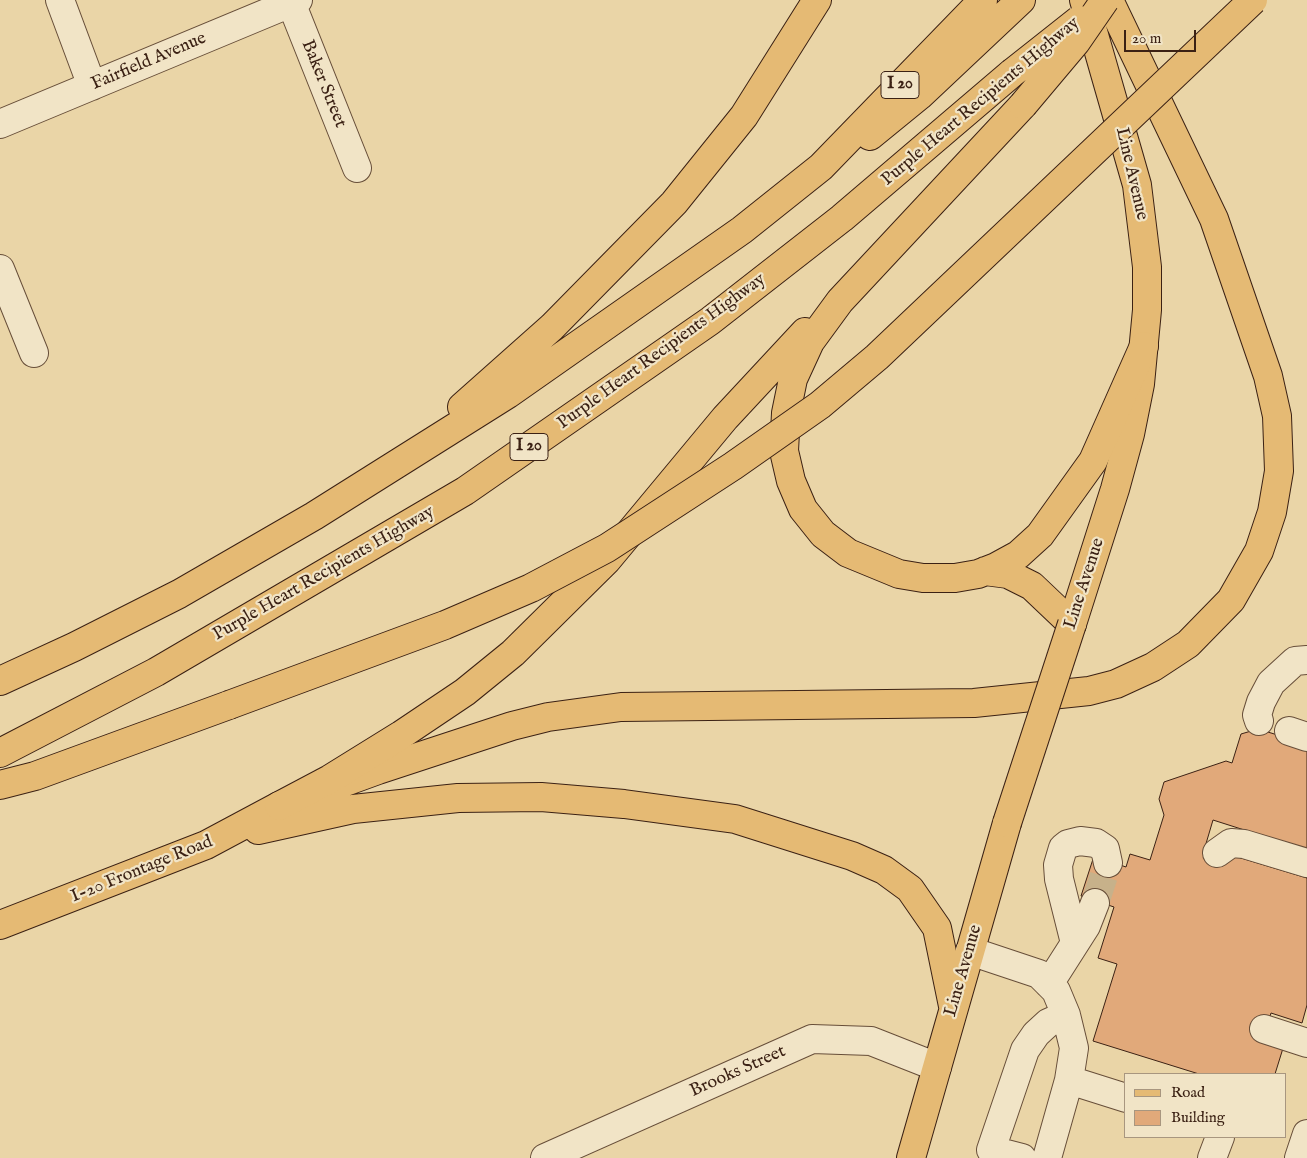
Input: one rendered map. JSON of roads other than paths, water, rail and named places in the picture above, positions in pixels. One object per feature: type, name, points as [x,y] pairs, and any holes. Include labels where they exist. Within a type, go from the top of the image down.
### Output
[{"type":"main road","points":[[377,477],[486,387],[552,327],[674,203],[744,116],[817,0]]},
{"type":"main road","points":[[821,167],[867,139],[894,118],[1021,0]]},
{"type":"main road","name":"Line Avenue","points":[[910,1158],[1008,823],[1115,489],[1130,434],[1144,346],[1147,267],[1137,185],[1084,0]]},
{"type":"main road","points":[[1106,0],[1214,219],[1268,376],[1277,416],[1280,443],[1279,471],[1272,512],[1259,551],[1246,576],[1218,615],[1188,644],[1153,667],[1116,684],[1089,691],[974,703],[621,707],[584,710],[512,726],[378,770],[280,806],[330,779],[401,736],[465,692],[514,652],[607,560],[725,418],[806,331],[840,301],[1023,105],[1076,42],[1106,0]]},
{"type":"main road","name":"Purple Heart Recipients Highway","points":[[0,753],[156,672],[465,491],[710,320],[842,218],[1012,73],[1106,0]]},
{"type":"main road","points":[[0,784],[35,776],[445,625],[531,588],[606,548],[733,466],[820,405],[877,357],[1253,0]]},
{"type":"main road","name":"I 20","points":[[0,681],[74,647],[179,594],[377,477],[508,394],[742,230],[821,167],[981,2]]},
{"type":"main road","points":[[840,301],[810,342],[793,379],[786,413],[784,451],[791,481],[803,509],[823,534],[848,553],[878,567],[899,574],[923,578],[955,578],[985,571],[1018,555],[1040,535],[1093,461],[1144,346]]},
{"type":"main road","points":[[985,571],[1008,574],[1032,586],[1072,624]]},
{"type":"main road","points":[[206,845],[295,821],[353,809],[458,798],[541,798],[624,804],[735,819],[852,856],[884,870],[910,889],[937,928],[953,1006]]},
{"type":"main road","name":"I-20 Frontage Road","points":[[0,925],[206,845],[280,806]]},
{"type":"street","points":[[60,0],[92,86]]},
{"type":"street","name":"Fairfield Avenue","points":[[0,124],[293,1]]},
{"type":"street","name":"Baker Street","points":[[293,1],[357,168]]},
{"type":"street","points":[[0,269],[34,353]]},
{"type":"street","points":[[1259,721],[1257,715],[1261,702],[1271,683],[1295,661],[1307,660]]},
{"type":"street","points":[[1075,942],[1059,879],[1058,865],[1063,848],[1080,840],[1096,843],[1105,849],[1108,863]]},
{"type":"street","points":[[1217,854],[1231,843],[1244,844],[1307,863]]},
{"type":"street","points":[[1049,984],[1075,942],[1095,903]]},
{"type":"street","points":[[970,951],[1039,974],[1056,991],[1066,1015],[1074,1048],[1069,1080],[1047,1158]]},
{"type":"street","points":[[1022,1158],[990,1154],[1025,1050],[1036,1034],[1048,1023],[1066,1015]]},
{"type":"street","points":[[1264,1029],[1307,1043]]},
{"type":"street","name":"Brooks Street","points":[[544,1158],[812,1039],[872,1041],[937,1067]]},
{"type":"street","points":[[1069,1080],[1124,1097]]},
{"type":"street","points":[[1299,1158],[1307,1134]]},
{"type":"street","points":[[1212,1158],[1220,1138]]},
{"type":"tunnel","points":[[1095,903],[1108,863]]}]
